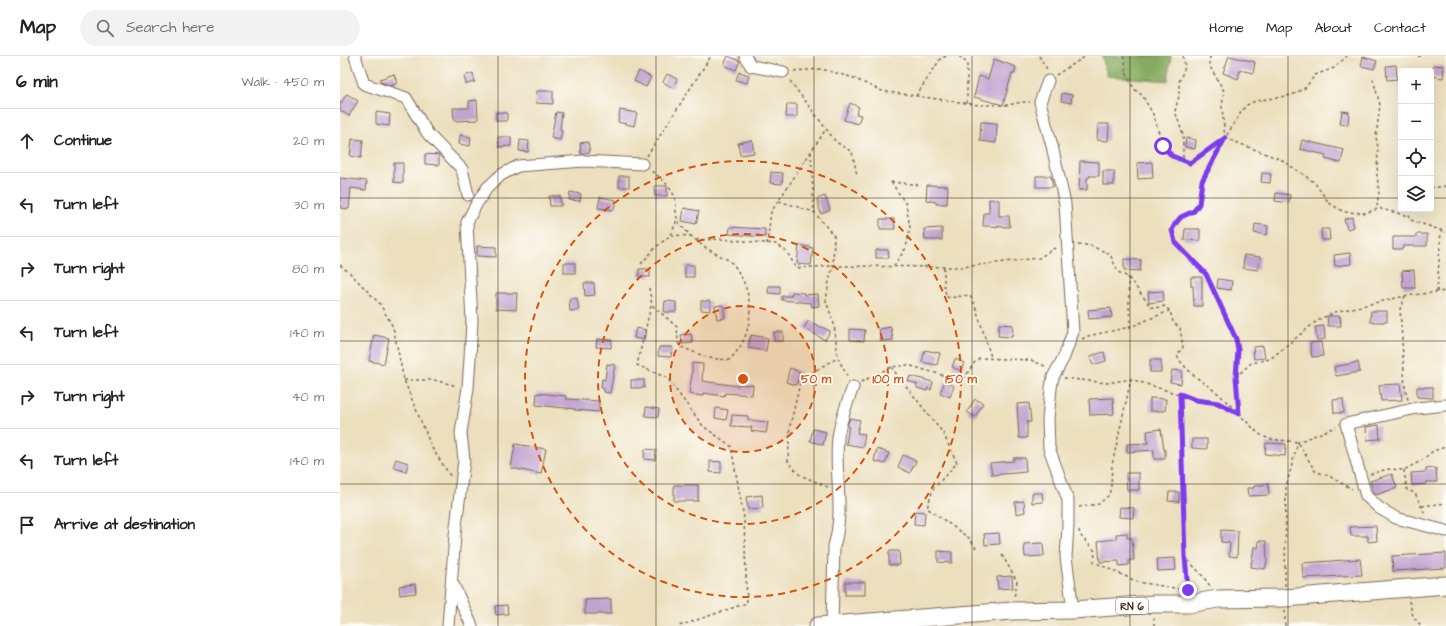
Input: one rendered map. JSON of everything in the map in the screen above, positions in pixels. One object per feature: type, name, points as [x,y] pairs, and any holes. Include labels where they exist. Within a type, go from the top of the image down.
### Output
[{"type":"main road","name":"RN 6","points":[[818,626],[851,625],[1012,611],[1073,610],[1154,604],[1190,595],[1218,599],[1285,598],[1446,585]]},
{"type":"street","points":[[355,56],[364,84],[406,98],[428,134],[462,170],[468,195]]},
{"type":"street","points":[[745,56],[751,66],[783,72]]},
{"type":"street","points":[[1048,81],[1040,102],[1065,204],[1073,332],[1064,357],[1055,374],[1051,388],[1048,419],[1049,448],[1068,500],[1066,557],[1073,610]]},
{"type":"street","points":[[448,626],[455,535],[464,460],[462,434],[468,388],[472,321],[467,222],[476,203],[487,188],[501,175],[518,166],[584,161],[642,164]]},
{"type":"street","points":[[832,626],[834,546],[838,529],[838,437],[853,387]]},
{"type":"street","points":[[1446,405],[1408,410],[1346,424],[1366,496],[1378,508],[1396,518],[1446,531]]},
{"type":"street","points":[[452,582],[456,595],[472,626]]},
{"type":"path","points":[[652,305],[677,327],[678,342],[681,347],[708,358],[729,360],[738,352],[749,322],[750,305],[744,282],[733,264],[710,251],[690,236],[678,220],[675,200],[669,186],[662,178],[642,164],[711,56]]},
{"type":"path","points":[[916,96],[941,58],[947,56]]},
{"type":"path","points":[[959,56],[967,63],[967,103]]},
{"type":"path","points":[[1039,56],[1048,69],[1048,81]]},
{"type":"path","points":[[1048,81],[1086,56]]},
{"type":"path","points":[[1123,56],[1125,60],[1126,72],[1134,89],[1142,95],[1153,114],[1163,146],[1172,156],[1190,163],[1225,138]]},
{"type":"path","points":[[1183,56],[1185,67],[1179,82],[1179,96],[1175,111],[1183,136],[1183,160]]},
{"type":"path","points":[[1210,56],[1209,65],[1224,91],[1222,107],[1225,138]]},
{"type":"path","points":[[779,201],[814,212],[834,236],[833,266],[826,301],[834,324],[838,358],[853,387],[863,380],[891,367],[908,365],[959,380],[966,377],[974,363],[980,358],[1031,360],[1055,374],[1107,384],[1131,379],[1196,400],[1218,403],[1239,414],[1236,377],[1238,350],[1236,339],[1206,274],[1175,242],[1172,230],[1181,217],[1194,211],[1199,204],[1202,181],[1225,138],[1245,106],[1255,100],[1292,95],[1305,88],[1315,75],[1334,68],[1347,56]]},
{"type":"path","points":[[783,72],[821,69],[851,76],[882,91],[967,103],[1008,106],[1022,102],[1040,102]]},
{"type":"path","points":[[783,72],[836,142],[852,152],[857,175]]},
{"type":"path","points":[[1373,79],[1380,105],[1376,137],[1378,148],[1377,176],[1379,192],[1377,205],[1380,208]]},
{"type":"path","points":[[767,244],[771,212],[826,129]]},
{"type":"path","points":[[1225,138],[1282,160],[1314,182],[1329,203],[1344,212],[1366,213],[1380,208],[1409,216],[1411,220],[1446,232]]},
{"type":"path","points":[[812,151],[814,212]]},
{"type":"path","points":[[893,267],[906,248],[910,228],[906,204],[891,182],[921,186]]},
{"type":"path","points":[[1434,188],[1446,186]]},
{"type":"path","points":[[1409,216],[1411,212]]},
{"type":"path","points":[[641,264],[656,247],[671,235],[678,220]]},
{"type":"path","points":[[1437,292],[1441,231]]},
{"type":"path","points":[[671,235],[690,236]]},
{"type":"path","points":[[696,240],[721,239],[776,244],[786,251],[796,268]]},
{"type":"path","points":[[340,265],[351,274],[380,304],[392,327],[404,380],[432,448],[460,490]]},
{"type":"path","points":[[944,266],[944,288],[947,297],[953,299],[964,295],[970,296],[975,306],[991,358]]},
{"type":"path","points":[[1128,277],[1130,327]]},
{"type":"path","points":[[649,288],[652,305],[638,364],[667,378],[703,426],[731,446],[744,518],[747,603],[679,626]]},
{"type":"path","points":[[1236,377],[1251,363],[1270,359],[1318,320],[1335,312],[1405,296],[1446,292]]},
{"type":"path","points":[[1405,296],[1400,309],[1408,410]]},
{"type":"path","points":[[1068,346],[1088,336],[1130,327],[1170,311]]},
{"type":"path","points":[[838,358],[821,367],[800,383],[790,426],[788,462],[800,475],[839,492]]},
{"type":"path","points":[[891,367],[943,433],[957,463],[933,489],[927,508],[969,538],[976,548]]},
{"type":"path","points":[[1068,500],[1072,508],[1099,504],[1109,495],[1112,486],[1112,465],[1131,379]]},
{"type":"path","points":[[404,380],[434,380],[468,388]]},
{"type":"path","points":[[1079,529],[1080,535],[1095,551],[1094,562],[1138,582],[1190,595],[1185,557],[1180,394]]},
{"type":"path","points":[[1298,442],[1346,424]]},
{"type":"path","points":[[1298,442],[1315,471],[1329,476],[1366,496]]},
{"type":"path","points":[[1285,598],[1286,487],[1298,442]]},
{"type":"path","points":[[1360,477],[1388,469],[1404,470],[1421,461],[1433,451],[1446,447]]},
{"type":"path","points":[[1404,470],[1406,490],[1415,493],[1431,528]]},
{"type":"path","points":[[1422,506],[1446,503]]},
{"type":"path","points":[[1002,555],[1017,581],[1012,611]]},
{"type":"path","points":[[1185,557],[1202,575],[1218,599]]},
{"type":"path","points":[[1405,588],[1413,616],[1421,626]]},
{"type":"green space","points":[[1102,56],[1171,56],[1168,81],[1107,76]]},
{"type":"building","points":[[728,56],[740,61],[736,70],[724,65]]},
{"type":"building","points":[[1229,56],[1255,62],[1253,73],[1240,70],[1238,79],[1223,73]]},
{"type":"building","points":[[1363,57],[1377,61],[1374,69],[1361,66]]},
{"type":"building","points":[[994,59],[1016,67],[1014,74],[1012,73],[1003,105],[974,97],[979,76],[988,79]]},
{"type":"building","points":[[1396,65],[1397,79],[1387,80],[1386,66]]},
{"type":"building","points":[[1433,65],[1444,66],[1443,78],[1434,76],[1434,68],[1433,68]]},
{"type":"building","points":[[639,71],[651,77],[646,87],[634,81]]},
{"type":"building","points":[[739,72],[749,75],[747,83],[736,80]]},
{"type":"building","points":[[473,73],[475,82],[466,84],[464,76]]},
{"type":"building","points":[[394,74],[397,83],[391,86],[381,82],[380,79]]},
{"type":"building","points":[[667,74],[677,79],[673,88],[663,82]]},
{"type":"building","points":[[537,91],[553,91],[553,104],[536,103]]},
{"type":"building","points":[[1062,93],[1072,95],[1071,103],[1061,101]]},
{"type":"building","points":[[347,94],[358,101],[349,116],[340,110],[340,104]]},
{"type":"building","points":[[477,100],[478,120],[454,121],[453,108],[469,108],[469,101]]},
{"type":"building","points":[[850,103],[859,107],[856,114],[861,115],[858,124],[844,120]]},
{"type":"building","points":[[787,104],[797,104],[797,117],[786,117]]},
{"type":"building","points":[[620,110],[637,113],[634,126],[618,122]]},
{"type":"building","points":[[1342,111],[1349,112],[1348,125],[1340,124]]},
{"type":"building","points":[[376,112],[390,114],[389,126],[376,124]]},
{"type":"building","points":[[496,112],[507,113],[507,121],[496,121]]},
{"type":"building","points":[[556,112],[562,113],[560,129],[562,130],[560,140],[551,138]]},
{"type":"building","points":[[981,122],[997,123],[996,143],[980,141]]},
{"type":"building","points":[[1098,124],[1109,124],[1108,141],[1097,140]]},
{"type":"building","points":[[460,135],[471,137],[470,146],[459,144]]},
{"type":"building","points":[[498,137],[511,137],[511,146],[499,147]]},
{"type":"building","points":[[1186,138],[1196,140],[1195,149],[1185,147]]},
{"type":"building","points":[[352,139],[363,140],[361,158],[350,156]]},
{"type":"building","points":[[520,140],[529,141],[528,152],[519,151]]},
{"type":"building","points":[[752,140],[754,153],[740,155],[738,143]]},
{"type":"building","points":[[1302,140],[1344,150],[1341,163],[1325,159],[1326,155],[1300,149]]},
{"type":"building","points":[[588,142],[590,152],[581,154],[580,143]]},
{"type":"building","points":[[425,154],[439,155],[439,165],[425,164]]},
{"type":"building","points":[[1080,161],[1099,162],[1099,176],[1089,176],[1089,178],[1087,178],[1087,190],[1079,190]]},
{"type":"building","points":[[1152,162],[1153,178],[1138,179],[1137,163]]},
{"type":"building","points":[[394,163],[403,163],[403,183],[394,182]]},
{"type":"building","points":[[1103,171],[1114,171],[1114,185],[1103,185]]},
{"type":"building","points":[[771,172],[783,173],[782,184],[770,183]]},
{"type":"building","points":[[1262,173],[1271,174],[1270,183],[1261,182]]},
{"type":"building","points":[[619,176],[629,176],[629,187],[619,187]]},
{"type":"building","points":[[1036,176],[1051,176],[1053,187],[1036,187]]},
{"type":"building","points":[[340,178],[367,181],[366,190],[351,188],[349,209],[340,208]]},
{"type":"building","points":[[927,185],[948,186],[947,204],[936,204],[936,202],[926,200]]},
{"type":"building","points":[[654,186],[667,186],[667,196],[655,196]]},
{"type":"building","points":[[570,192],[581,194],[580,201],[569,200]]},
{"type":"building","points":[[1276,193],[1290,195],[1289,203],[1275,201]]},
{"type":"building","points":[[549,196],[560,196],[561,206],[550,206]]},
{"type":"building","points":[[825,196],[830,210],[821,214],[817,199]]},
{"type":"building","points":[[600,197],[616,200],[614,210],[598,208]]},
{"type":"building","points":[[989,199],[999,200],[999,216],[1009,216],[1010,227],[983,226],[984,213],[989,213]]},
{"type":"building","points":[[684,208],[699,211],[696,224],[682,221]]},
{"type":"building","points":[[1352,217],[1354,227],[1347,229],[1344,219]]},
{"type":"building","points":[[880,219],[894,219],[895,229],[880,229]]},
{"type":"building","points":[[1255,224],[1268,226],[1267,235],[1254,233]]},
{"type":"building","points":[[730,227],[765,229],[765,237],[729,234]]},
{"type":"building","points":[[942,228],[942,240],[925,240],[924,229]]},
{"type":"building","points":[[1185,229],[1200,229],[1200,241],[1184,240]]},
{"type":"building","points":[[1321,229],[1329,229],[1330,240],[1322,240]]},
{"type":"building","points":[[1416,234],[1427,234],[1427,246],[1403,246],[1403,249],[1393,249],[1393,237],[1416,237]]},
{"type":"building","points":[[799,245],[813,248],[811,265],[797,264]]},
{"type":"building","points":[[477,246],[496,247],[496,257],[477,256]]},
{"type":"building","points":[[876,250],[888,250],[889,258],[876,258]]},
{"type":"building","points":[[1350,253],[1351,264],[1335,266],[1334,255]]},
{"type":"building","points":[[1244,255],[1260,257],[1258,270],[1243,268]]},
{"type":"building","points":[[1124,259],[1141,260],[1140,271],[1124,270]]},
{"type":"building","points":[[564,263],[575,263],[575,273],[564,273]]},
{"type":"building","points":[[685,265],[694,265],[694,277],[685,277]]},
{"type":"building","points":[[639,269],[650,269],[650,277],[639,277]]},
{"type":"building","points":[[1414,270],[1415,288],[1403,288],[1402,271]]},
{"type":"building","points":[[1191,277],[1202,277],[1202,306],[1194,306]]},
{"type":"building","points":[[1218,279],[1232,281],[1231,290],[1217,288]]},
{"type":"building","points":[[584,283],[594,283],[595,295],[585,296]]},
{"type":"building","points":[[769,286],[780,286],[780,294],[768,293]]},
{"type":"building","points":[[1163,291],[1164,301],[1149,303],[1148,292]]},
{"type":"building","points":[[792,292],[804,293],[804,295],[818,294],[819,306],[812,307],[811,303],[782,300],[782,296],[791,296]]},
{"type":"building","points":[[496,293],[517,293],[516,310],[496,309]]},
{"type":"building","points":[[577,298],[579,310],[570,311],[569,299]]},
{"type":"building","points":[[665,301],[676,302],[676,312],[664,312]]},
{"type":"building","points":[[701,301],[710,301],[710,311],[701,310]]},
{"type":"building","points":[[723,305],[725,318],[717,319],[715,306]]},
{"type":"building","points":[[1111,308],[1112,317],[1089,319],[1088,310]]},
{"type":"building","points":[[1371,311],[1387,311],[1387,322],[1370,322]]},
{"type":"building","points":[[1327,316],[1340,316],[1341,326],[1328,326]]},
{"type":"building","points":[[808,321],[830,331],[825,340],[804,328]]},
{"type":"building","points":[[999,324],[1013,325],[1012,337],[998,336]]},
{"type":"building","points":[[1324,326],[1325,339],[1317,340],[1315,327]]},
{"type":"building","points":[[891,327],[893,340],[881,341],[879,329]]},
{"type":"building","points":[[636,328],[646,330],[644,340],[634,338]]},
{"type":"building","points":[[850,329],[865,330],[864,341],[850,340]]},
{"type":"building","points":[[774,332],[783,332],[783,341],[774,341]]},
{"type":"building","points":[[691,334],[693,343],[682,344],[681,335]]},
{"type":"building","points":[[374,335],[389,338],[384,364],[369,361]]},
{"type":"building","points":[[751,335],[768,338],[766,351],[748,348]]},
{"type":"building","points":[[597,339],[612,340],[611,348],[596,347]]},
{"type":"building","points":[[1321,342],[1323,356],[1312,357],[1310,343]]},
{"type":"building","points":[[1263,346],[1265,358],[1254,359],[1253,347]]},
{"type":"building","points":[[659,347],[672,347],[671,357],[658,356]]},
{"type":"building","points":[[925,350],[940,353],[937,365],[922,362]]},
{"type":"building","points":[[1104,352],[1106,361],[1093,365],[1090,356]]},
{"type":"building","points":[[955,359],[964,363],[961,371],[952,367]]},
{"type":"building","points":[[1150,360],[1161,360],[1161,372],[1150,372]]},
{"type":"building","points":[[1358,362],[1360,372],[1336,376],[1334,367]]},
{"type":"building","points":[[692,363],[703,364],[702,381],[738,386],[738,384],[753,385],[752,395],[725,393],[724,396],[703,393],[703,396],[689,394]]},
{"type":"building","points":[[607,364],[615,365],[610,393],[604,392],[604,389],[601,388],[602,379],[605,380]]},
{"type":"building","points":[[790,368],[800,372],[796,385],[786,382]]},
{"type":"building","points":[[1172,370],[1182,371],[1181,384],[1170,382]]},
{"type":"building","points":[[910,376],[933,382],[931,390],[928,388],[927,391],[917,388],[917,384],[908,381]]},
{"type":"building","points":[[631,380],[644,380],[644,388],[631,388]]},
{"type":"building","points":[[945,381],[954,386],[950,397],[940,393]]},
{"type":"building","points":[[1400,384],[1402,400],[1381,401],[1379,385]]},
{"type":"building","points":[[1417,387],[1433,387],[1433,398],[1417,397]]},
{"type":"building","points":[[537,393],[566,396],[566,399],[599,401],[599,412],[536,405]]},
{"type":"building","points":[[1113,398],[1114,414],[1090,415],[1089,399]]},
{"type":"building","points":[[1150,398],[1166,399],[1165,411],[1150,411]]},
{"type":"building","points":[[975,399],[983,403],[975,417],[967,412]]},
{"type":"building","points":[[1343,399],[1344,413],[1334,413],[1333,400]]},
{"type":"building","points":[[1029,403],[1031,422],[1027,422],[1027,438],[1019,438],[1017,404]]},
{"type":"building","points":[[646,407],[659,409],[658,417],[645,416]]},
{"type":"building","points":[[716,408],[728,410],[726,420],[715,418]]},
{"type":"building","points":[[732,415],[748,416],[748,420],[768,422],[766,433],[751,431],[752,427],[731,426]]},
{"type":"building","points":[[850,418],[860,420],[857,433],[865,434],[863,447],[846,444],[849,426],[847,426]]},
{"type":"building","points":[[1379,425],[1380,439],[1367,440],[1366,427]]},
{"type":"building","points":[[813,429],[826,432],[823,445],[810,441]]},
{"type":"building","points":[[1161,429],[1165,459],[1154,459],[1154,450],[1127,452],[1127,444],[1148,443],[1147,431]]},
{"type":"building","points":[[1192,439],[1207,439],[1207,449],[1192,448]]},
{"type":"building","points":[[1266,443],[1286,444],[1285,456],[1265,454]]},
{"type":"building","points":[[515,444],[546,449],[541,474],[511,468]]},
{"type":"building","points":[[645,449],[656,450],[655,460],[644,459]]},
{"type":"building","points":[[877,449],[889,453],[885,464],[874,461]]},
{"type":"building","points":[[903,455],[916,461],[910,473],[898,467]]},
{"type":"building","points":[[1013,458],[1025,458],[1026,472],[992,475],[990,463],[1014,461]]},
{"type":"building","points":[[396,459],[408,463],[406,472],[393,467]]},
{"type":"building","points":[[710,461],[721,462],[721,473],[710,472]]},
{"type":"building","points":[[1436,468],[1437,482],[1426,482],[1426,484],[1412,485],[1411,473],[1426,472],[1426,469]]},
{"type":"building","points":[[1126,473],[1139,473],[1139,490],[1127,490]]},
{"type":"building","points":[[1392,474],[1397,488],[1375,495],[1370,481]]},
{"type":"building","points":[[1268,484],[1269,495],[1248,496],[1247,488],[1254,488],[1254,486]]},
{"type":"building","points":[[674,485],[698,485],[698,501],[674,501]]},
{"type":"building","points":[[1169,492],[1179,492],[1179,502],[1168,501]]},
{"type":"building","points":[[1032,493],[1042,493],[1043,502],[1032,503]]},
{"type":"building","points":[[762,495],[763,508],[748,509],[746,497]]},
{"type":"building","points":[[1024,501],[1025,512],[1016,514],[1015,502]]},
{"type":"building","points":[[1120,507],[1134,508],[1133,518],[1119,517]]},
{"type":"building","points":[[915,511],[925,512],[924,525],[914,524]]},
{"type":"building","points":[[1376,526],[1377,541],[1368,542],[1368,536],[1351,536],[1350,527]]},
{"type":"building","points":[[1221,530],[1238,531],[1237,557],[1229,556],[1230,543],[1221,542]]},
{"type":"building","points":[[999,533],[1000,544],[985,545],[984,534]]},
{"type":"building","points":[[1127,533],[1127,538],[1132,538],[1134,560],[1129,560],[1129,565],[1119,566],[1119,561],[1100,562],[1098,541],[1117,539],[1116,534]]},
{"type":"building","points":[[1258,541],[1266,541],[1267,561],[1265,569],[1251,567],[1254,547],[1259,547]]},
{"type":"building","points":[[1043,543],[1044,556],[1025,557],[1024,544]]},
{"type":"building","points":[[889,551],[899,551],[900,565],[889,565]]},
{"type":"building","points":[[938,551],[952,552],[952,563],[938,562]]},
{"type":"building","points":[[1446,553],[1446,568],[1393,571],[1392,556]]},
{"type":"building","points":[[1175,558],[1176,570],[1158,571],[1157,559]]},
{"type":"building","points":[[1360,559],[1362,575],[1303,578],[1302,563]]},
{"type":"building","points":[[1012,576],[1013,588],[998,589],[997,577]]},
{"type":"building","points":[[845,582],[865,582],[865,595],[845,595]]},
{"type":"building","points":[[415,584],[416,593],[400,595],[399,586]]},
{"type":"building","points":[[611,599],[611,614],[585,614],[585,600]]},
{"type":"building","points":[[507,605],[508,614],[496,615],[495,606]]},
{"type":"route","points":[[1163,146],[1172,156],[1190,163],[1225,138],[1202,181],[1199,204],[1194,211],[1181,217],[1172,230],[1175,242],[1206,274],[1236,339],[1238,350],[1236,377],[1239,414],[1218,403],[1196,400],[1180,394],[1185,557],[1188,590]]}]
